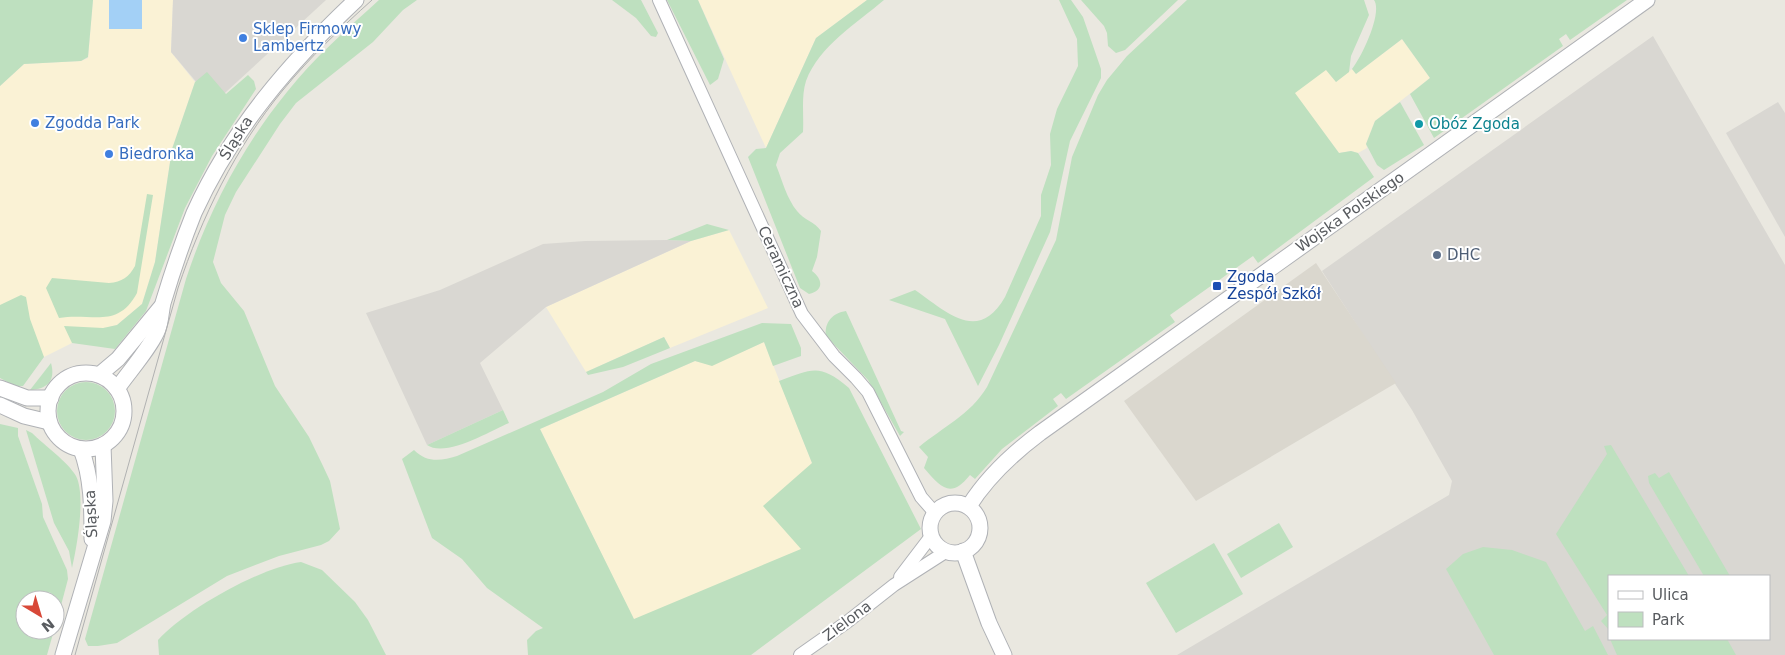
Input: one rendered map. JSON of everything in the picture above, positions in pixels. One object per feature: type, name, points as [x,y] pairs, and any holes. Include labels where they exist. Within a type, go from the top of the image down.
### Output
[{"type":"street","name":"Śląska","points":[[116,388],[158,330],[162,306],[177,256],[195,213],[221,162],[270,89],[303,51],[356,0]]},
{"type":"street","name":"Ceramiczna","points":[[659,0],[802,314],[834,356],[868,392],[921,497],[935,513]]},
{"type":"street","name":"Wojska Polskiego","points":[[969,506],[993,473],[1011,455],[1040,433],[1646,0]]},
{"type":"street","name":"Śląska","points":[[98,376],[118,359],[162,306]]},
{"type":"street","points":[[79,374],[98,376],[116,388],[124,409],[123,420],[119,430],[103,445],[80,449],[64,442],[58,436],[50,422],[51,398],[55,389],[70,377],[79,374]]},
{"type":"street","points":[[0,388],[26,398],[51,398]]},
{"type":"street","points":[[0,405],[24,416],[50,422]]},
{"type":"street","name":"Śląska","points":[[63,655],[102,521],[105,501],[103,445]]},
{"type":"street","name":"Śląska","points":[[80,449],[86,464],[91,494],[92,550]]},
{"type":"street","points":[[955,503],[969,506],[978,517],[980,530],[974,543],[963,551],[955,553],[947,551],[938,544],[932,535],[932,518],[941,507],[955,503]]},
{"type":"street","name":"Zielona","points":[[894,585],[932,535]]},
{"type":"street","name":"Zielona","points":[[800,655],[848,622],[894,585],[947,551]]},
{"type":"street","points":[[963,551],[979,598],[1004,655]]},
{"type":"shaded area","points":[[93,0],[173,0],[171,52],[195,82],[172,149],[155,262],[142,304],[117,325],[74,337],[72,343],[44,357],[29,343],[0,345],[0,86],[24,64],[81,61],[88,58]]},
{"type":"shaded area","points":[[173,0],[326,0],[214,103],[171,52]]},
{"type":"shaded area","points":[[698,0],[867,0],[816,38],[766,148]]},
{"type":"shaded area","points":[[1653,36],[1785,265],[1785,655],[1177,655],[1449,495],[1452,481],[1412,410],[1322,271]]},
{"type":"shaded area","points":[[1402,39],[1430,78],[1375,121],[1366,144],[1367,148],[1358,153],[1351,151],[1339,153],[1294,93],[1326,69],[1336,82],[1352,69],[1356,74]]},
{"type":"shaded area","points":[[1778,102],[1785,113],[1785,237],[1726,133]]},
{"type":"shaded area","points":[[729,230],[768,308],[670,348],[664,337],[586,372],[546,307],[691,241]]},
{"type":"shaded area","points":[[585,241],[691,241],[546,307],[480,363],[503,410],[427,445],[366,313],[440,290],[543,244]]},
{"type":"shaded area","points":[[1316,263],[1396,383],[1196,501],[1124,401]]},
{"type":"shaded area","points":[[764,342],[812,463],[802,549],[634,620],[540,429],[695,361],[712,365]]},
{"type":"green space","points":[[0,0],[93,0],[88,57],[81,61],[24,64],[0,86]]},
{"type":"green space","points":[[379,0],[417,0],[403,10],[373,42],[296,103],[280,124],[236,192],[225,215],[213,262],[221,283],[244,311],[275,386],[309,437],[323,466],[330,481],[340,529],[329,541],[321,545],[279,556],[227,576],[117,643],[88,646],[85,639],[186,279],[205,229],[241,158],[271,113],[297,79]]},
{"type":"green space","points":[[612,0],[641,0],[658,33],[656,37],[651,36],[636,18]]},
{"type":"green space","points":[[667,0],[698,0],[724,59],[718,79],[710,85]]},
{"type":"green space","points":[[867,0],[884,0],[829,46],[812,68],[806,81],[804,93],[803,132],[780,153],[776,165],[793,206],[821,231],[817,257],[812,271],[816,274],[820,284],[817,290],[809,294],[800,288],[748,157],[756,149],[766,148],[816,38]]},
{"type":"green space","points":[[1059,0],[1071,0],[1083,17],[1101,69],[1101,78],[1070,141],[1050,232],[999,345],[978,386],[945,319],[889,300],[915,290],[950,314],[973,321],[984,319],[995,311],[1005,297],[1041,216],[1041,195],[1051,165],[1050,134],[1057,109],[1078,66],[1077,39]]},
{"type":"green space","points":[[1081,0],[1178,0],[1125,50],[1116,53],[1108,46],[1107,33],[1104,26]]},
{"type":"green space","points":[[1187,0],[1364,0],[1369,15],[1351,56],[1349,72],[1336,82],[1326,70],[1295,93],[1339,153],[1351,151],[1358,153],[1374,177],[1258,263],[1253,256],[1170,315],[1175,322],[1066,399],[1061,393],[1053,399],[1058,406],[1002,449],[975,479],[970,475],[957,487],[952,489],[946,488],[936,481],[924,468],[928,457],[919,447],[964,413],[987,387],[1056,240],[1072,157],[1098,95],[1107,80],[1127,56]]},
{"type":"green space","points":[[1374,0],[1627,0],[1570,40],[1566,34],[1559,39],[1563,46],[1434,138],[1410,94],[1430,78],[1402,39],[1356,74],[1352,69],[1370,35],[1376,15]]},
{"type":"green space","points":[[207,72],[226,94],[248,75],[254,81],[256,89],[212,156],[185,208],[146,311],[115,349],[72,343],[64,326],[103,328],[117,325],[142,304],[155,262],[172,149],[195,82]]},
{"type":"green space","points":[[1400,102],[1424,145],[1384,170],[1377,165],[1366,144],[1375,121]]},
{"type":"green space","points":[[147,194],[153,195],[137,293],[121,312],[112,316],[59,318],[46,288],[52,278],[109,283],[121,280],[133,270]]},
{"type":"green space","points":[[707,224],[729,230],[691,241],[667,240]]},
{"type":"green space","points":[[21,295],[26,297],[30,319],[44,357],[23,386],[15,386],[0,378],[0,305]]},
{"type":"green space","points":[[846,311],[901,431],[904,432],[900,436],[868,380],[826,336],[826,326],[830,319]]},
{"type":"green space","points":[[762,323],[791,324],[801,348],[801,356],[773,366],[764,342],[712,366],[695,361],[540,429],[634,619],[801,549],[763,506],[812,463],[779,381],[808,371],[823,372],[839,380],[849,388],[921,529],[751,655],[528,655],[527,640],[536,631],[543,628],[487,588],[462,559],[432,538],[402,459],[414,450],[424,457],[434,460],[457,456],[603,392],[651,364]]},
{"type":"green space","points":[[664,337],[670,348],[623,367],[588,375],[586,372]]},
{"type":"green space","points":[[51,363],[52,375],[49,383],[41,388],[30,390]]},
{"type":"green space","points":[[86,382],[102,387],[110,395],[115,411],[110,427],[102,435],[86,440],[70,435],[62,427],[57,411],[62,395],[70,387]]},
{"type":"green space","points":[[503,410],[509,423],[480,437],[445,448],[435,448],[427,445]]},
{"type":"green space","points":[[0,424],[18,428],[18,436],[42,504],[43,517],[67,570],[68,579],[65,590],[15,590],[15,640],[51,640],[47,655],[0,655]]},
{"type":"green space","points":[[26,430],[32,433],[67,465],[76,476],[79,485],[80,521],[72,568],[69,551],[54,523]]},
{"type":"green space","points":[[1611,445],[1688,575],[1608,575],[1608,629],[1601,621],[1607,615],[1556,534],[1607,454],[1604,446]]},
{"type":"green space","points":[[1669,472],[1729,575],[1703,575],[1649,483],[1648,476],[1655,473],[1659,478]]},
{"type":"green space","points":[[1279,523],[1293,547],[1241,578],[1227,554]]},
{"type":"green space","points":[[1214,543],[1243,594],[1176,633],[1146,583]]},
{"type":"green space","points":[[1483,547],[1512,550],[1546,562],[1585,631],[1593,626],[1608,655],[1494,655],[1446,569],[1463,554]]},
{"type":"green space","points":[[301,562],[322,570],[355,602],[368,620],[386,655],[159,655],[158,640],[170,628],[205,603],[266,572]]},
{"type":"green space","points":[[1610,640],[1728,640],[1736,655],[1617,655]]},
{"type":"water","points":[[109,0],[142,0],[142,29],[109,29]]},
{"type":"tram line","points":[[75,655],[178,288],[209,209],[235,159],[283,90],[315,54],[372,0]]},
{"type":"place","name":"Sklep Firmowy Lambertz","points":[[243,38]]},
{"type":"place","name":"Zgodda Park","points":[[35,123]]},
{"type":"place","name":"Obóz Zgoda","points":[[1419,124]]},
{"type":"place","name":"Biedronka","points":[[109,154]]},
{"type":"place","name":"DHC","points":[[1437,255]]},
{"type":"place","name":"Zgoda Zespół Szkół","points":[[1217,286]]}]
